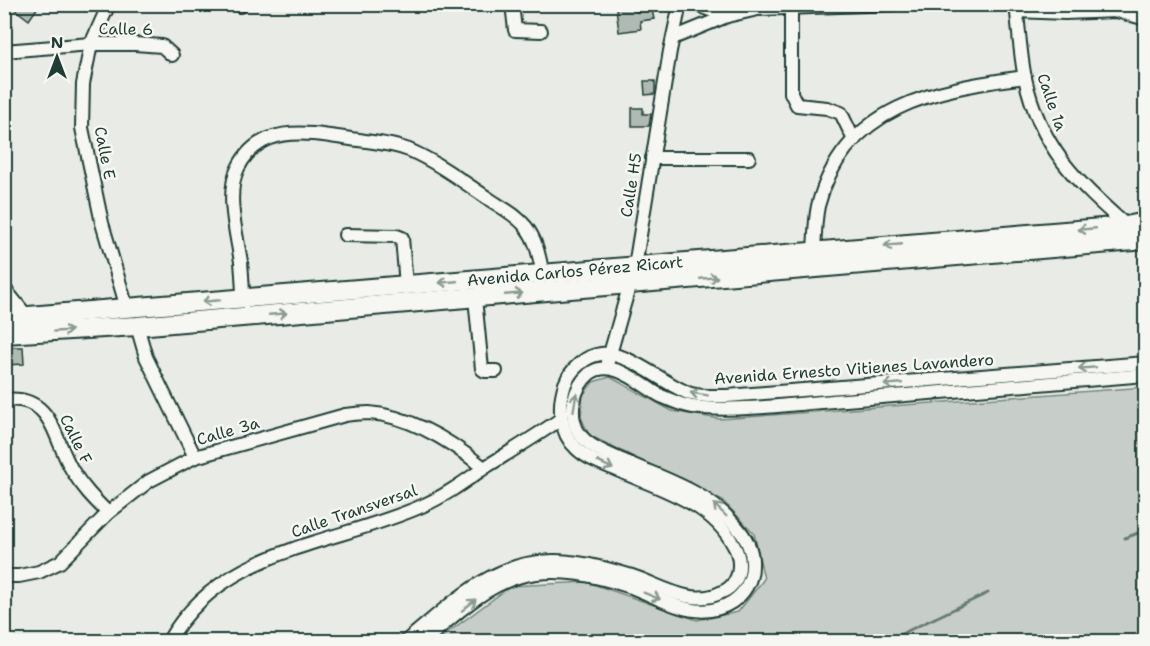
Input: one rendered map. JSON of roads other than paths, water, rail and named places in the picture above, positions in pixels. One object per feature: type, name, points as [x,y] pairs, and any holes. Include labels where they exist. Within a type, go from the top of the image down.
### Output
[{"type":"main road","name":"Avenida Carlos Pérez Ricart","points":[[4,334],[29,325],[127,308],[1126,226],[1145,237]]},
{"type":"main road","name":"Avenida Carlos Pérez Ricart","points":[[4,318],[29,325],[137,326],[629,285],[1145,237]]},
{"type":"street","name":"Calle E","points":[[109,4],[91,44],[83,84],[82,128],[102,224],[127,308]]},
{"type":"street","points":[[512,4],[515,30],[541,31]]},
{"type":"street","name":"Calle H5","points":[[607,368],[635,266],[680,4]]},
{"type":"street","points":[[694,4],[727,16]]},
{"type":"street","points":[[673,38],[727,16],[758,7],[894,4]]},
{"type":"street","points":[[791,8],[791,93],[793,100],[797,105],[827,108],[841,113],[854,140]]},
{"type":"street","points":[[1016,8],[1065,13],[1117,11],[1146,19]]},
{"type":"street","name":"Calle 1a","points":[[1016,8],[1025,77],[1032,106],[1044,134],[1076,180],[1126,226]]},
{"type":"street","name":"Calle 6","points":[[4,51],[91,44],[135,44],[162,46],[172,55]]},
{"type":"street","points":[[814,251],[818,207],[822,194],[837,162],[871,123],[925,96],[975,84],[1025,77]]},
{"type":"street","points":[[243,299],[241,264],[233,215],[233,187],[237,170],[256,146],[286,134],[307,133],[386,143],[427,159],[519,219],[535,240],[543,274]]},
{"type":"street","points":[[652,158],[749,158]]},
{"type":"street","points":[[345,235],[402,238],[406,285]]},
{"type":"street","points":[[4,288],[29,325]]},
{"type":"street","points":[[475,298],[482,369],[496,371]]},
{"type":"street","points":[[137,326],[146,357],[195,458]]},
{"type":"street","points":[[405,642],[484,579],[525,563],[556,560],[590,565],[630,575],[692,598],[709,598],[735,582],[738,573],[737,552],[723,528],[712,517],[680,498],[598,462],[564,430],[561,420],[564,387],[568,376],[574,368],[592,356],[609,354]]},
{"type":"street","name":"Avenida Ernesto Vitienes Lavandero","points":[[609,354],[632,363],[689,393],[727,396],[1146,363]]},
{"type":"street","points":[[580,444],[573,416],[577,390],[593,371],[607,368]]},
{"type":"street","name":"Avenida Ernesto Vitienes Lavandero","points":[[607,368],[620,371],[678,403],[705,409],[784,405],[1146,375]]},
{"type":"street","name":"Calle F","points":[[4,400],[19,398],[36,405],[48,417],[75,475],[85,490],[108,513]]},
{"type":"street","name":"Calle 3a","points":[[4,576],[39,573],[60,562],[108,513],[149,481],[195,458],[345,415],[368,413],[387,417],[434,434],[462,450],[484,468]]},
{"type":"street","name":"Calle Transversal","points":[[168,642],[197,602],[224,580],[262,560],[393,518],[422,506],[448,493],[561,420]]},
{"type":"street","points":[[423,642],[482,594],[513,579],[535,573],[568,573],[604,579],[690,610],[703,611],[717,608],[731,603],[741,594],[750,582],[752,556],[741,532],[714,503],[683,486],[580,444]]},
{"type":"waterway","points":[[1125,538],[1146,530]]},
{"type":"waterway","points":[[884,642],[988,593]]}]
